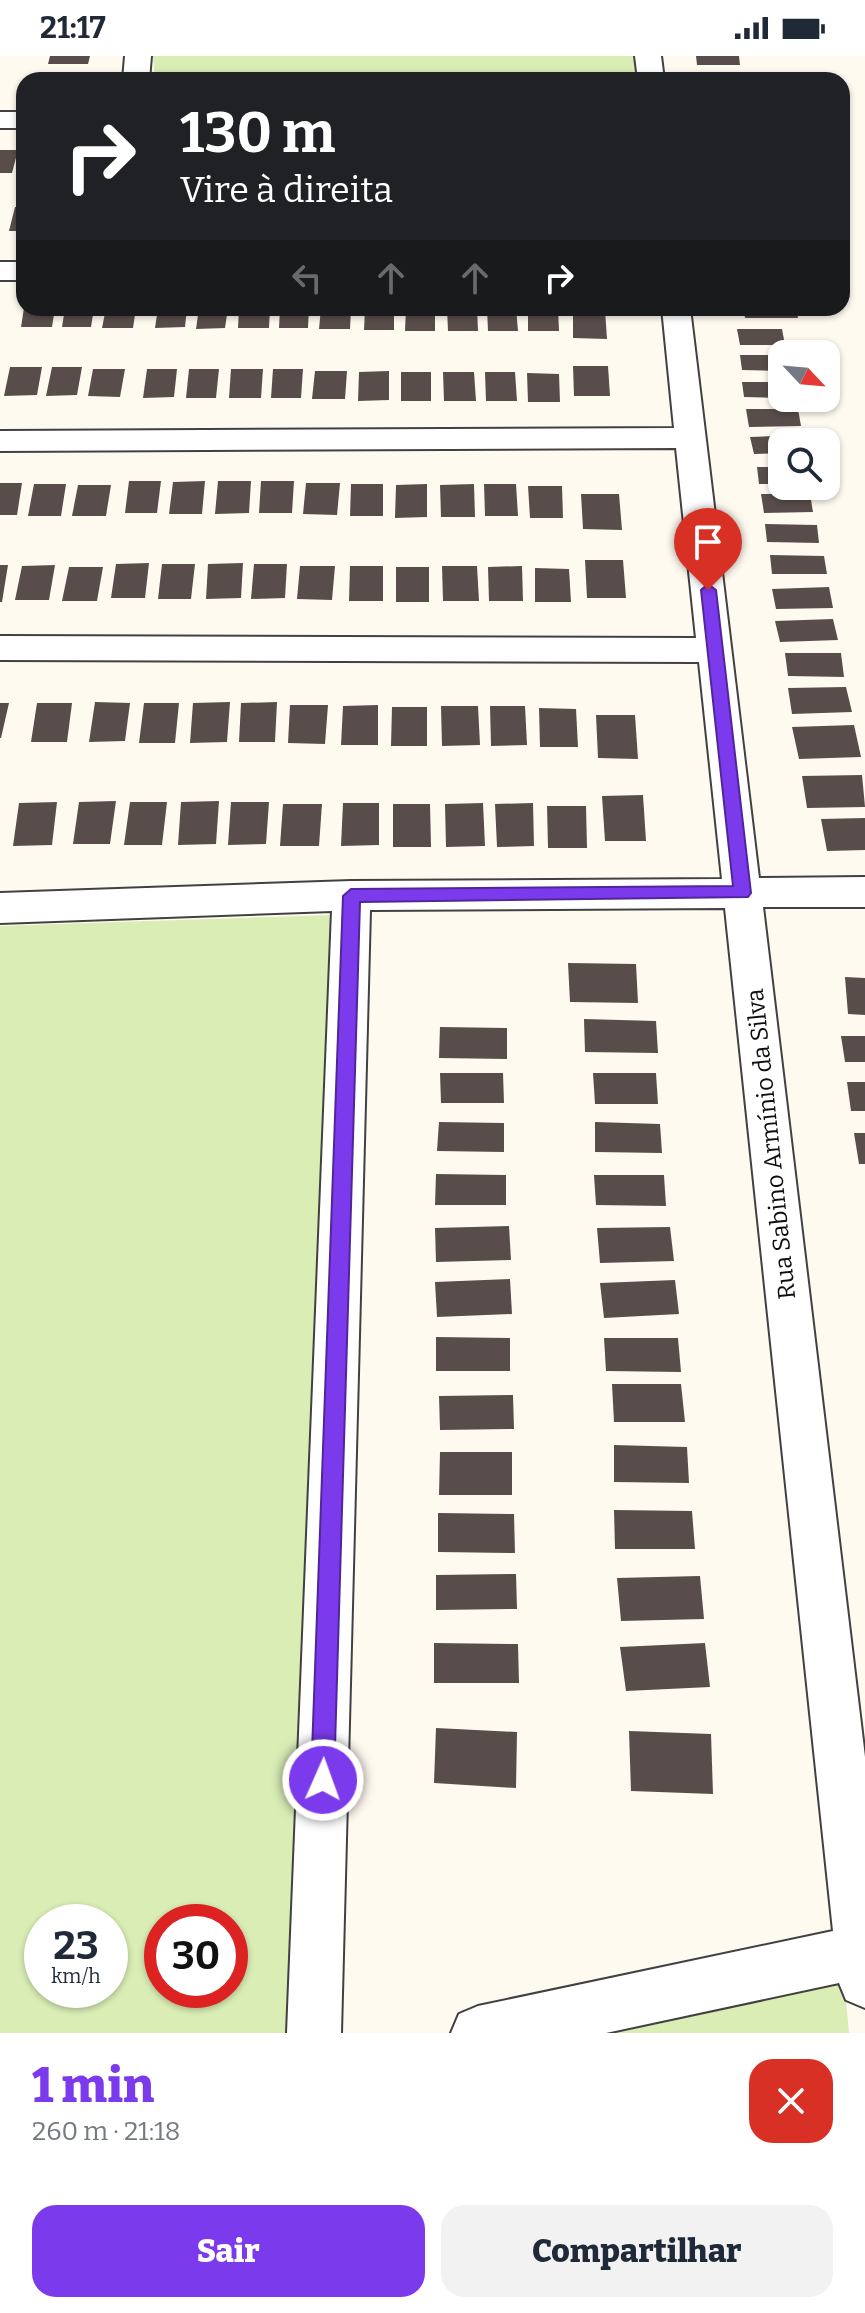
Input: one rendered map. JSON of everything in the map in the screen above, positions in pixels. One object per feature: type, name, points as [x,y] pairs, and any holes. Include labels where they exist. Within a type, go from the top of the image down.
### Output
[{"type":"street","name":"Rua Sabino Armínio da Silva","points":[[677,316],[864,1961]]},
{"type":"street","points":[[0,441],[691,438]]},
{"type":"street","points":[[0,648],[715,650]]},
{"type":"street","points":[[0,908],[351,896],[865,892]]},
{"type":"street","points":[[314,2033],[351,896]]},
{"type":"street","points":[[478,2033],[864,1961]]},
{"type":"green space","points":[[153,56],[644,56],[645,72],[154,72]]},
{"type":"green space","points":[[331,915],[288,2033],[0,2033],[0,926]]},
{"type":"green space","points":[[844,1977],[849,2033],[586,2033]]},
{"type":"building","points":[[50,56],[90,56],[88,64],[48,64]]},
{"type":"building","points":[[696,56],[739,56],[740,65],[697,65]]},
{"type":"building","points":[[0,150],[16,150],[12,173],[0,173]]},
{"type":"building","points":[[15,207],[16,207],[16,231],[9,231]]},
{"type":"building","points":[[23,316],[54,316],[52,327],[21,327]]},
{"type":"building","points":[[64,316],[93,316],[91,327],[62,327]]},
{"type":"building","points":[[104,316],[135,316],[133,328],[102,328]]},
{"type":"building","points":[[157,316],[186,316],[185,327],[155,328]]},
{"type":"building","points":[[198,316],[227,316],[225,328],[196,329]]},
{"type":"building","points":[[239,316],[270,316],[269,328],[238,328]]},
{"type":"building","points":[[280,316],[309,316],[308,328],[279,328]]},
{"type":"building","points":[[320,316],[351,316],[350,329],[319,329]]},
{"type":"building","points":[[365,316],[394,316],[394,330],[364,330]]},
{"type":"building","points":[[406,316],[435,316],[435,331],[405,331]]},
{"type":"building","points":[[447,316],[477,316],[478,331],[448,331]]},
{"type":"building","points":[[487,316],[517,316],[518,331],[488,331]]},
{"type":"building","points":[[528,316],[558,316],[559,331],[528,331]]},
{"type":"building","points":[[573,316],[605,316],[607,339],[573,338]]},
{"type":"building","points":[[745,316],[798,318],[745,318]]},
{"type":"building","points":[[737,329],[782,329],[784,340],[768,340],[768,345],[740,345]]},
{"type":"building","points":[[740,355],[768,355],[768,371],[742,370]]},
{"type":"building","points":[[573,366],[608,366],[610,396],[574,396]]},
{"type":"building","points":[[10,367],[42,367],[37,395],[4,396]]},
{"type":"building","points":[[52,367],[82,367],[77,395],[46,396]]},
{"type":"building","points":[[93,369],[125,369],[120,397],[88,396]]},
{"type":"building","points":[[147,369],[177,369],[174,397],[143,398]]},
{"type":"building","points":[[189,369],[219,369],[216,398],[186,398]]},
{"type":"building","points":[[231,369],[263,369],[261,398],[229,398]]},
{"type":"building","points":[[273,369],[303,369],[301,398],[271,398]]},
{"type":"building","points":[[315,371],[347,371],[345,399],[312,399]]},
{"type":"building","points":[[389,371],[389,400],[358,401],[359,372]]},
{"type":"building","points":[[401,372],[431,372],[431,401],[401,401]]},
{"type":"building","points":[[443,372],[474,372],[476,401],[444,401]]},
{"type":"building","points":[[485,372],[515,372],[517,401],[486,401]]},
{"type":"building","points":[[527,373],[559,374],[560,402],[528,402]]},
{"type":"building","points":[[742,382],[768,382],[768,398],[744,397]]},
{"type":"building","points":[[746,409],[799,412],[801,426],[749,427]]},
{"type":"building","points":[[768,436],[768,454],[754,454],[750,437]]},
{"type":"building","points":[[757,467],[768,467],[768,484],[759,484]]},
{"type":"building","points":[[129,481],[161,481],[157,513],[125,513]]},
{"type":"building","points":[[205,481],[202,514],[169,514],[173,482]]},
{"type":"building","points":[[218,481],[251,481],[249,513],[215,514]]},
{"type":"building","points":[[261,481],[294,481],[292,513],[259,513]]},
{"type":"building","points":[[0,483],[22,483],[17,515],[0,515]]},
{"type":"building","points":[[306,483],[340,483],[337,515],[303,514]]},
{"type":"building","points":[[34,484],[66,484],[61,516],[28,516]]},
{"type":"building","points":[[351,484],[383,484],[383,516],[350,516]]},
{"type":"building","points":[[427,484],[427,517],[395,518],[396,485]]},
{"type":"building","points":[[474,484],[475,517],[441,517],[440,485]]},
{"type":"building","points":[[484,484],[516,484],[518,516],[485,516]]},
{"type":"building","points":[[78,485],[111,485],[106,516],[72,516]]},
{"type":"building","points":[[528,486],[562,486],[563,518],[530,518]]},
{"type":"building","points":[[581,494],[619,494],[622,530],[583,529]]},
{"type":"building","points":[[761,494],[768,494],[768,500],[811,500],[813,512],[764,513]]},
{"type":"building","points":[[765,524],[817,525],[819,543],[767,542]]},
{"type":"building","points":[[770,555],[824,556],[827,574],[772,574]]},
{"type":"building","points":[[585,560],[623,560],[626,598],[587,598]]},
{"type":"building","points":[[149,563],[145,598],[111,598],[116,564]]},
{"type":"building","points":[[243,563],[241,598],[206,599],[208,564]]},
{"type":"building","points":[[162,564],[195,564],[191,599],[158,599]]},
{"type":"building","points":[[254,564],[287,564],[285,598],[251,599]]},
{"type":"building","points":[[0,565],[8,565],[2,602],[0,602]]},
{"type":"building","points":[[55,565],[49,600],[15,600],[22,566]]},
{"type":"building","points":[[300,566],[335,566],[332,600],[297,599]]},
{"type":"building","points":[[350,566],[383,566],[383,601],[349,601]]},
{"type":"building","points":[[442,566],[477,566],[479,601],[443,601]]},
{"type":"building","points":[[522,566],[523,601],[489,601],[488,567]]},
{"type":"building","points":[[69,567],[103,567],[97,601],[62,601]]},
{"type":"building","points":[[396,567],[429,567],[429,602],[396,602]]},
{"type":"building","points":[[535,568],[569,569],[571,602],[535,602]]},
{"type":"building","points":[[829,587],[833,608],[776,609],[772,589]]},
{"type":"building","points":[[833,619],[838,640],[780,642],[775,621]]},
{"type":"building","points":[[785,653],[841,653],[844,677],[788,676]]},
{"type":"building","points":[[846,687],[852,712],[792,714],[788,688]]},
{"type":"building","points":[[95,702],[130,703],[125,741],[89,742]]},
{"type":"building","points":[[230,702],[227,742],[190,743],[193,703]]},
{"type":"building","points":[[277,702],[275,742],[239,742],[241,703]]},
{"type":"building","points":[[0,703],[9,703],[1,738],[0,738]]},
{"type":"building","points":[[37,703],[72,703],[67,742],[31,742]]},
{"type":"building","points":[[144,703],[179,703],[175,743],[139,743]]},
{"type":"building","points":[[290,705],[328,705],[325,744],[288,743]]},
{"type":"building","points":[[378,705],[378,745],[341,745],[343,706]]},
{"type":"building","points":[[441,706],[478,706],[480,745],[442,746]]},
{"type":"building","points":[[490,706],[525,706],[527,745],[491,746]]},
{"type":"building","points":[[392,707],[427,707],[427,746],[391,746]]},
{"type":"building","points":[[539,708],[576,709],[578,747],[540,747]]},
{"type":"building","points":[[596,715],[635,715],[638,759],[598,758]]},
{"type":"building","points":[[854,725],[861,757],[799,759],[792,727]]},
{"type":"building","points":[[862,775],[865,807],[807,808],[802,776]]},
{"type":"building","points":[[643,795],[646,841],[605,841],[602,796]]},
{"type":"building","points":[[116,801],[110,844],[73,844],[79,802]]},
{"type":"building","points":[[219,801],[216,844],[178,845],[181,802]]},
{"type":"building","points":[[57,802],[52,845],[13,846],[19,803]]},
{"type":"building","points":[[130,802],[167,802],[162,845],[124,845]]},
{"type":"building","points":[[231,802],[269,802],[266,844],[228,845]]},
{"type":"building","points":[[343,803],[379,803],[379,845],[341,846]]},
{"type":"building","points":[[483,803],[485,846],[446,847],[445,804]]},
{"type":"building","points":[[533,803],[534,846],[497,847],[495,804]]},
{"type":"building","points":[[283,804],[322,804],[319,846],[280,846]]},
{"type":"building","points":[[393,804],[430,804],[431,847],[393,847]]},
{"type":"building","points":[[547,806],[586,806],[587,848],[548,848]]},
{"type":"building","points":[[865,818],[865,850],[827,851],[821,819]]},
{"type":"building","points":[[568,963],[636,964],[638,1003],[570,1002]]},
{"type":"building","points":[[845,977],[865,978],[865,1015],[848,1014]]},
{"type":"building","points":[[584,1019],[656,1021],[658,1053],[585,1052]]},
{"type":"building","points":[[440,1027],[507,1028],[507,1059],[439,1058]]},
{"type":"building","points":[[841,1036],[865,1036],[865,1062],[845,1062]]},
{"type":"building","points":[[440,1073],[503,1073],[504,1103],[441,1103]]},
{"type":"building","points":[[593,1073],[656,1073],[658,1104],[595,1104]]},
{"type":"building","points":[[847,1082],[865,1082],[865,1111],[851,1111]]},
{"type":"building","points":[[439,1122],[504,1123],[504,1152],[437,1151]]},
{"type":"building","points":[[595,1122],[660,1124],[662,1153],[595,1152]]},
{"type":"building","points":[[854,1133],[865,1133],[865,1164],[859,1164]]},
{"type":"building","points":[[436,1174],[506,1175],[506,1205],[435,1205]]},
{"type":"building","points":[[594,1175],[664,1175],[666,1206],[596,1205]]},
{"type":"building","points":[[509,1226],[511,1260],[436,1262],[435,1228]]},
{"type":"building","points":[[670,1227],[674,1261],[600,1263],[597,1228]]},
{"type":"building","points":[[510,1279],[512,1314],[437,1317],[435,1282]]},
{"type":"building","points":[[675,1280],[679,1314],[604,1318],[600,1283]]},
{"type":"building","points":[[436,1337],[510,1338],[510,1371],[436,1371]]},
{"type":"building","points":[[604,1338],[678,1338],[681,1372],[606,1371]]},
{"type":"building","points":[[612,1384],[681,1384],[685,1422],[614,1422]]},
{"type":"building","points":[[513,1395],[514,1429],[440,1430],[439,1396]]},
{"type":"building","points":[[614,1445],[687,1447],[689,1483],[614,1482]]},
{"type":"building","points":[[440,1452],[512,1452],[512,1495],[439,1495]]},
{"type":"building","points":[[614,1510],[692,1511],[695,1549],[615,1549]]},
{"type":"building","points":[[438,1513],[514,1514],[515,1553],[438,1552]]},
{"type":"building","points":[[516,1574],[517,1609],[436,1610],[436,1575]]},
{"type":"building","points":[[700,1576],[704,1619],[621,1621],[617,1578]]},
{"type":"building","points":[[434,1643],[518,1644],[519,1683],[434,1683]]},
{"type":"building","points":[[705,1643],[710,1687],[626,1691],[620,1647]]},
{"type":"building","points":[[436,1728],[517,1732],[516,1788],[434,1783]]},
{"type":"building","points":[[629,1731],[711,1734],[713,1794],[631,1791]]},
{"type":"route","points":[[323,1780],[351,896],[742,893],[708,590]]}]
